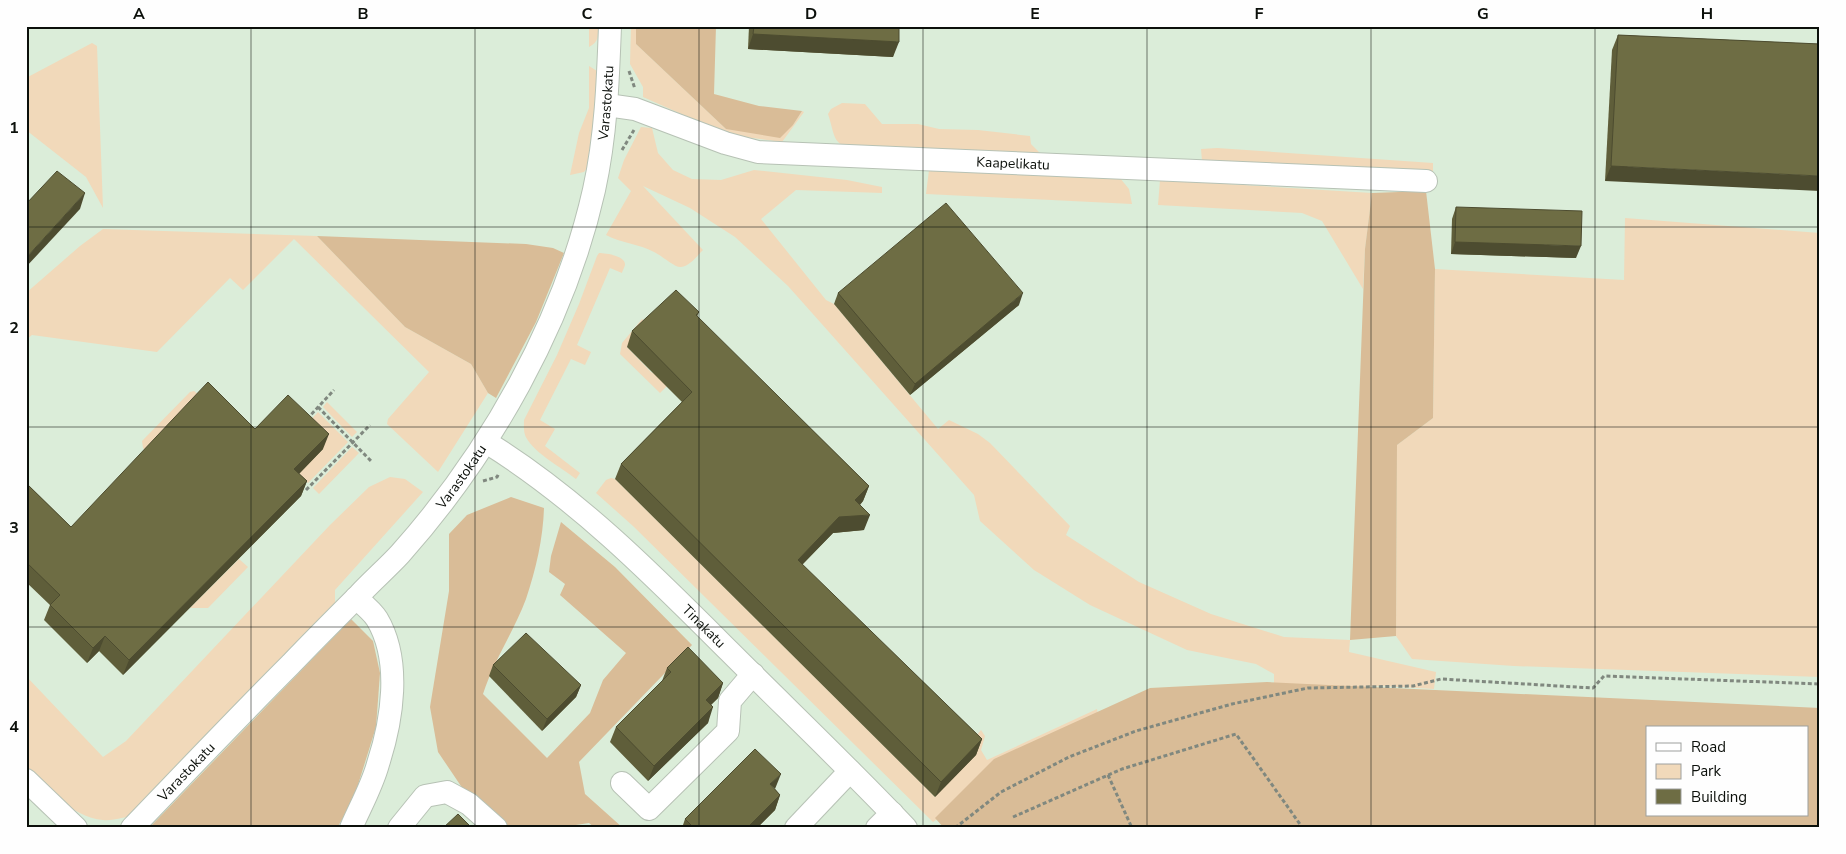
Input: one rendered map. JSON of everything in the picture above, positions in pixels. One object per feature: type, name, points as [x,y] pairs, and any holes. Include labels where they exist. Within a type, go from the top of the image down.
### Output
[{"type":"street","name":"Varastokatu","points":[[132,828],[399,555],[446,498],[486,442],[535,353],[582,237],[594,191],[608,105],[610,26]]},
{"type":"street","name":"Kaapelikatu","points":[[608,105],[635,109],[725,143],[758,152],[1426,181]]},
{"type":"street","name":"Tinakatu","points":[[486,442],[509,456],[600,526],[850,771],[892,823]]},
{"type":"street","points":[[351,828],[378,765],[392,704],[393,681],[390,655],[383,631],[377,618],[356,598]]},
{"type":"street","points":[[622,783],[649,809],[728,730],[730,701],[753,674]]},
{"type":"street","points":[[796,828],[850,771]]},
{"type":"street","points":[[26,780],[76,828]]},
{"type":"street","points":[[399,828],[425,796],[447,792],[470,804],[496,828]]},
{"type":"path","points":[[306,420],[334,390]]},
{"type":"path","points":[[318,407],[372,462]]},
{"type":"path","points":[[306,490],[370,425]]},
{"type":"path","points":[[955,828],[1001,792],[1069,757],[1136,731],[1232,704],[1308,688],[1413,686],[1441,679],[1593,688],[1604,676],[1820,684]]},
{"type":"path","points":[[1013,817],[1122,769],[1236,734],[1305,828]]},
{"type":"path","points":[[1108,775],[1132,828]]},
{"type":"shaded area","points":[[26,26],[1820,26],[1820,828],[26,828]]},
{"type":"shaded area","points":[[636,26],[716,26],[714,94],[759,106],[802,111],[793,125],[780,138],[726,129],[636,44]]},
{"type":"shaded area","points":[[1426,191],[1435,269],[1433,418],[1397,445],[1396,636],[1350,640],[1365,249],[1372,193]]},
{"type":"shaded area","points":[[317,236],[526,244],[553,248],[564,253],[536,322],[496,398],[488,393],[471,364],[405,327]]},
{"type":"shaded area","points":[[511,497],[544,508],[541,543],[526,599],[483,694],[547,758],[590,713],[603,680],[626,653],[560,595],[565,584],[549,572],[551,556],[561,522],[615,567],[692,645],[579,762],[585,794],[623,828],[595,828],[589,823],[556,828],[513,828],[499,823],[463,789],[438,752],[430,707],[449,591],[449,534],[467,515]]},
{"type":"shaded area","points":[[351,619],[373,641],[380,673],[376,727],[353,801],[337,828],[149,828]]},
{"type":"shaded area","points":[[1267,682],[1820,708],[1820,828],[944,828],[935,818],[994,759],[1150,688]]},
{"type":"green space","points":[[589,26],[598,26],[598,36],[596,41],[589,47]]},
{"type":"green space","points":[[631,26],[636,26],[636,44],[726,129],[793,125],[802,111],[804,112],[782,142],[722,132],[643,97],[643,87],[630,64]]},
{"type":"green space","points":[[92,43],[97,46],[103,208],[86,177],[26,130],[26,78]]},
{"type":"green space","points":[[589,66],[597,71],[595,113],[587,168],[584,172],[570,175],[579,133],[589,108]]},
{"type":"green space","points":[[842,103],[865,104],[882,124],[918,124],[939,129],[978,130],[1030,136],[1031,144],[1041,154],[967,150],[859,150],[850,148],[843,146],[836,139],[828,114],[831,109]]},
{"type":"green space","points":[[641,127],[652,128],[658,153],[673,170],[692,179],[721,180],[754,170],[847,180],[882,187],[882,193],[796,190],[761,219],[826,300],[834,304],[938,429],[949,420],[978,434],[990,443],[1070,526],[1066,535],[1139,582],[1211,614],[1284,637],[1350,640],[1349,652],[1436,672],[1434,689],[1382,686],[1321,689],[1274,696],[1274,674],[1256,664],[1187,650],[1090,605],[1034,570],[980,521],[974,495],[788,286],[735,237],[690,208],[643,186],[703,250],[690,263],[678,267],[648,249],[606,235],[631,191],[618,178],[624,160]]},
{"type":"green space","points":[[1217,148],[1433,163],[1433,174],[1202,161],[1201,149]]},
{"type":"green space","points":[[929,170],[1120,178],[1129,189],[1132,204],[926,194]]},
{"type":"green space","points":[[1160,180],[1372,193],[1365,249],[1363,289],[1322,221],[1302,213],[1158,205]]},
{"type":"green space","points":[[1625,218],[1820,233],[1820,677],[1514,666],[1412,659],[1396,636],[1397,445],[1433,418],[1435,269],[1624,280]]},
{"type":"green space","points":[[103,229],[317,236],[405,327],[471,364],[488,393],[438,472],[387,424],[388,419],[429,372],[294,239],[243,290],[230,278],[157,352],[32,335],[26,340],[26,293],[80,246]]},
{"type":"green space","points":[[599,253],[619,257],[625,266],[622,273],[610,268],[577,345],[591,352],[585,365],[571,359],[540,420],[555,429],[545,446],[580,473],[576,479],[531,445],[525,434],[524,420],[557,355]]},
{"type":"green space","points":[[642,319],[649,325],[627,347],[651,372],[671,382],[660,393],[620,354],[622,343]]},
{"type":"green space","points":[[194,391],[203,398],[149,454],[143,448],[142,441],[190,392]]},
{"type":"green space","points":[[327,402],[357,432],[352,437],[323,407]]},
{"type":"green space","points":[[318,412],[348,442],[308,483],[298,474],[323,449],[302,429]]},
{"type":"green space","points":[[352,447],[359,453],[319,494],[313,488]]},
{"type":"green space","points":[[390,477],[405,479],[423,492],[335,590],[335,603],[130,816],[106,820],[91,818],[80,813],[60,800],[26,767],[26,676],[103,757],[126,741],[330,525],[369,487]]},
{"type":"green space","points":[[615,479],[935,797],[967,746],[981,730],[985,736],[981,750],[987,760],[1097,709],[1099,723],[1025,759],[933,822],[633,526],[596,493],[606,480]]},
{"type":"green space","points":[[239,559],[248,567],[208,608],[190,608]]},
{"type":"building","points":[[754,26],[899,26],[899,42],[753,34]]},
{"type":"building","points":[[1618,35],[1820,44],[1820,176],[1611,166]]},
{"type":"building","points":[[57,171],[85,193],[26,258],[26,204]]},
{"type":"building","points":[[946,203],[1023,293],[915,384],[838,293]]},
{"type":"building","points":[[1456,207],[1582,211],[1581,246],[1455,242]]},
{"type":"building","points":[[676,290],[699,312],[696,315],[869,486],[855,500],[870,515],[839,517],[798,560],[982,739],[941,782],[621,464],[692,392],[632,331]]},
{"type":"building","points":[[208,382],[255,429],[288,395],[329,434],[294,469],[307,481],[129,660],[105,636],[93,648],[50,605],[60,595],[26,562],[26,483],[71,527]]},
{"type":"building","points":[[526,633],[581,685],[547,719],[493,665]]},
{"type":"building","points":[[688,647],[723,683],[706,700],[713,707],[654,766],[616,727],[671,672],[667,668]]},
{"type":"building","points":[[755,749],[781,774],[770,784],[780,795],[747,828],[694,828],[685,819]]},
{"type":"building","points":[[458,814],[472,828],[443,828]]}]
